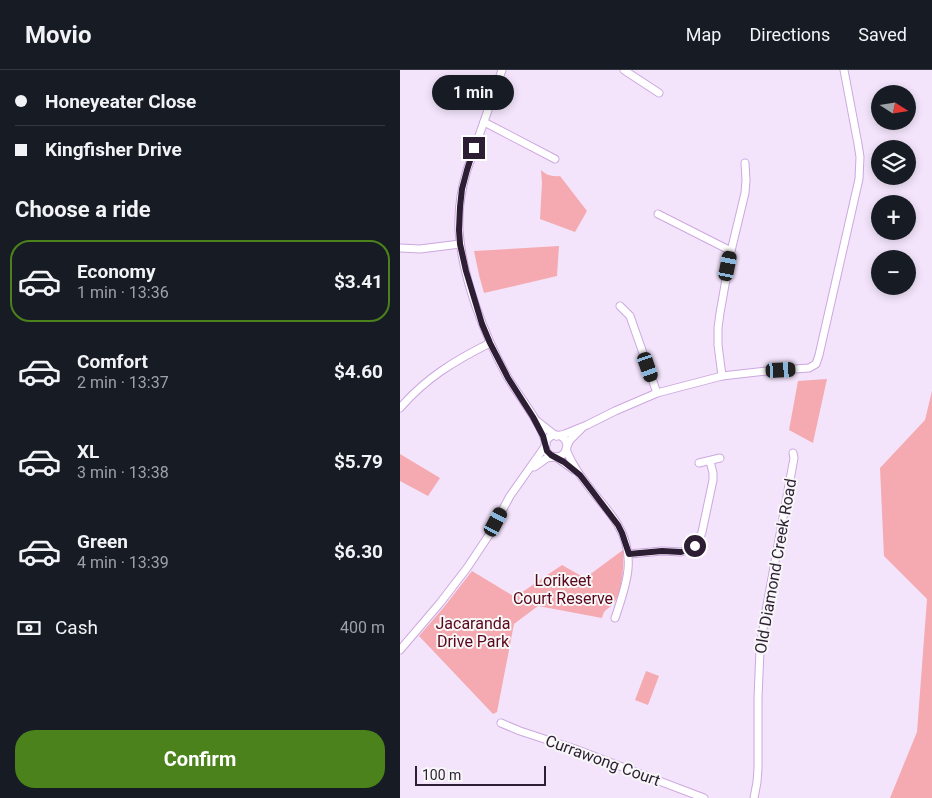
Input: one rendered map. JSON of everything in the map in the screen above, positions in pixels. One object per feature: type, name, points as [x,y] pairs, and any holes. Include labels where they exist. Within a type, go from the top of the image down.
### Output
[{"type":"street","points":[[502,70],[462,189],[459,216],[460,244],[471,289],[490,343],[508,378],[533,417],[543,436],[547,451],[580,475]]},
{"type":"street","points":[[624,70],[659,93]]},
{"type":"street","points":[[400,650],[467,568],[489,535],[510,496],[549,438],[587,425],[657,393],[722,376],[812,367],[816,364],[860,168],[858,144],[844,70]]},
{"type":"street","points":[[484,122],[556,159]]},
{"type":"street","points":[[722,376],[718,328],[745,193],[745,163]]},
{"type":"street","points":[[658,214],[732,251]]},
{"type":"street","points":[[400,248],[420,249],[460,244]]},
{"type":"street","points":[[620,306],[630,316],[657,393]]},
{"type":"street","points":[[400,408],[411,395],[440,370],[490,343]]},
{"type":"street","points":[[533,417],[557,436],[563,438],[569,457],[580,475],[622,533],[629,554],[629,567],[615,618]]},
{"type":"street","points":[[527,472],[547,458],[564,454],[570,440],[587,425]]},
{"type":"street","name":"Old Diamond Creek Road","points":[[754,798],[758,768],[760,650],[794,458],[793,453]]},
{"type":"street","points":[[699,463],[720,458]]},
{"type":"street","points":[[629,554],[685,551],[698,543],[713,480],[710,461]]},
{"type":"street","name":"Currawong Court","points":[[501,723],[704,798]]},
{"type":"green space","points":[[541,170],[549,175],[560,176],[587,211],[575,232],[540,219]]},
{"type":"green space","points":[[559,246],[557,276],[484,293],[474,251]]},
{"type":"green space","points":[[827,379],[813,443],[789,430],[798,381]]},
{"type":"green space","points":[[932,391],[932,798],[890,798],[917,732],[927,599],[884,556],[880,468],[925,420]]},
{"type":"green space","points":[[400,454],[440,478],[428,496],[400,481]]},
{"type":"green space","name":"Jacaranda Drive Park","points":[[623,550],[623,570],[619,592],[614,603],[605,611],[602,618],[538,606],[514,624],[497,712],[493,714],[419,636],[472,571],[515,597],[562,565],[585,578]]},
{"type":"green space","points":[[646,671],[659,676],[648,705],[635,700]]},
{"type":"route","points":[[474,148],[464,178],[460,207],[460,244],[466,271],[476,307],[490,343],[508,378],[543,436],[548,454],[564,462],[580,475],[618,525],[629,554],[662,551],[681,552],[695,546]]},
{"type":"park label","name":"Lorikeet Court Reserve","points":[[563,589]]}]
